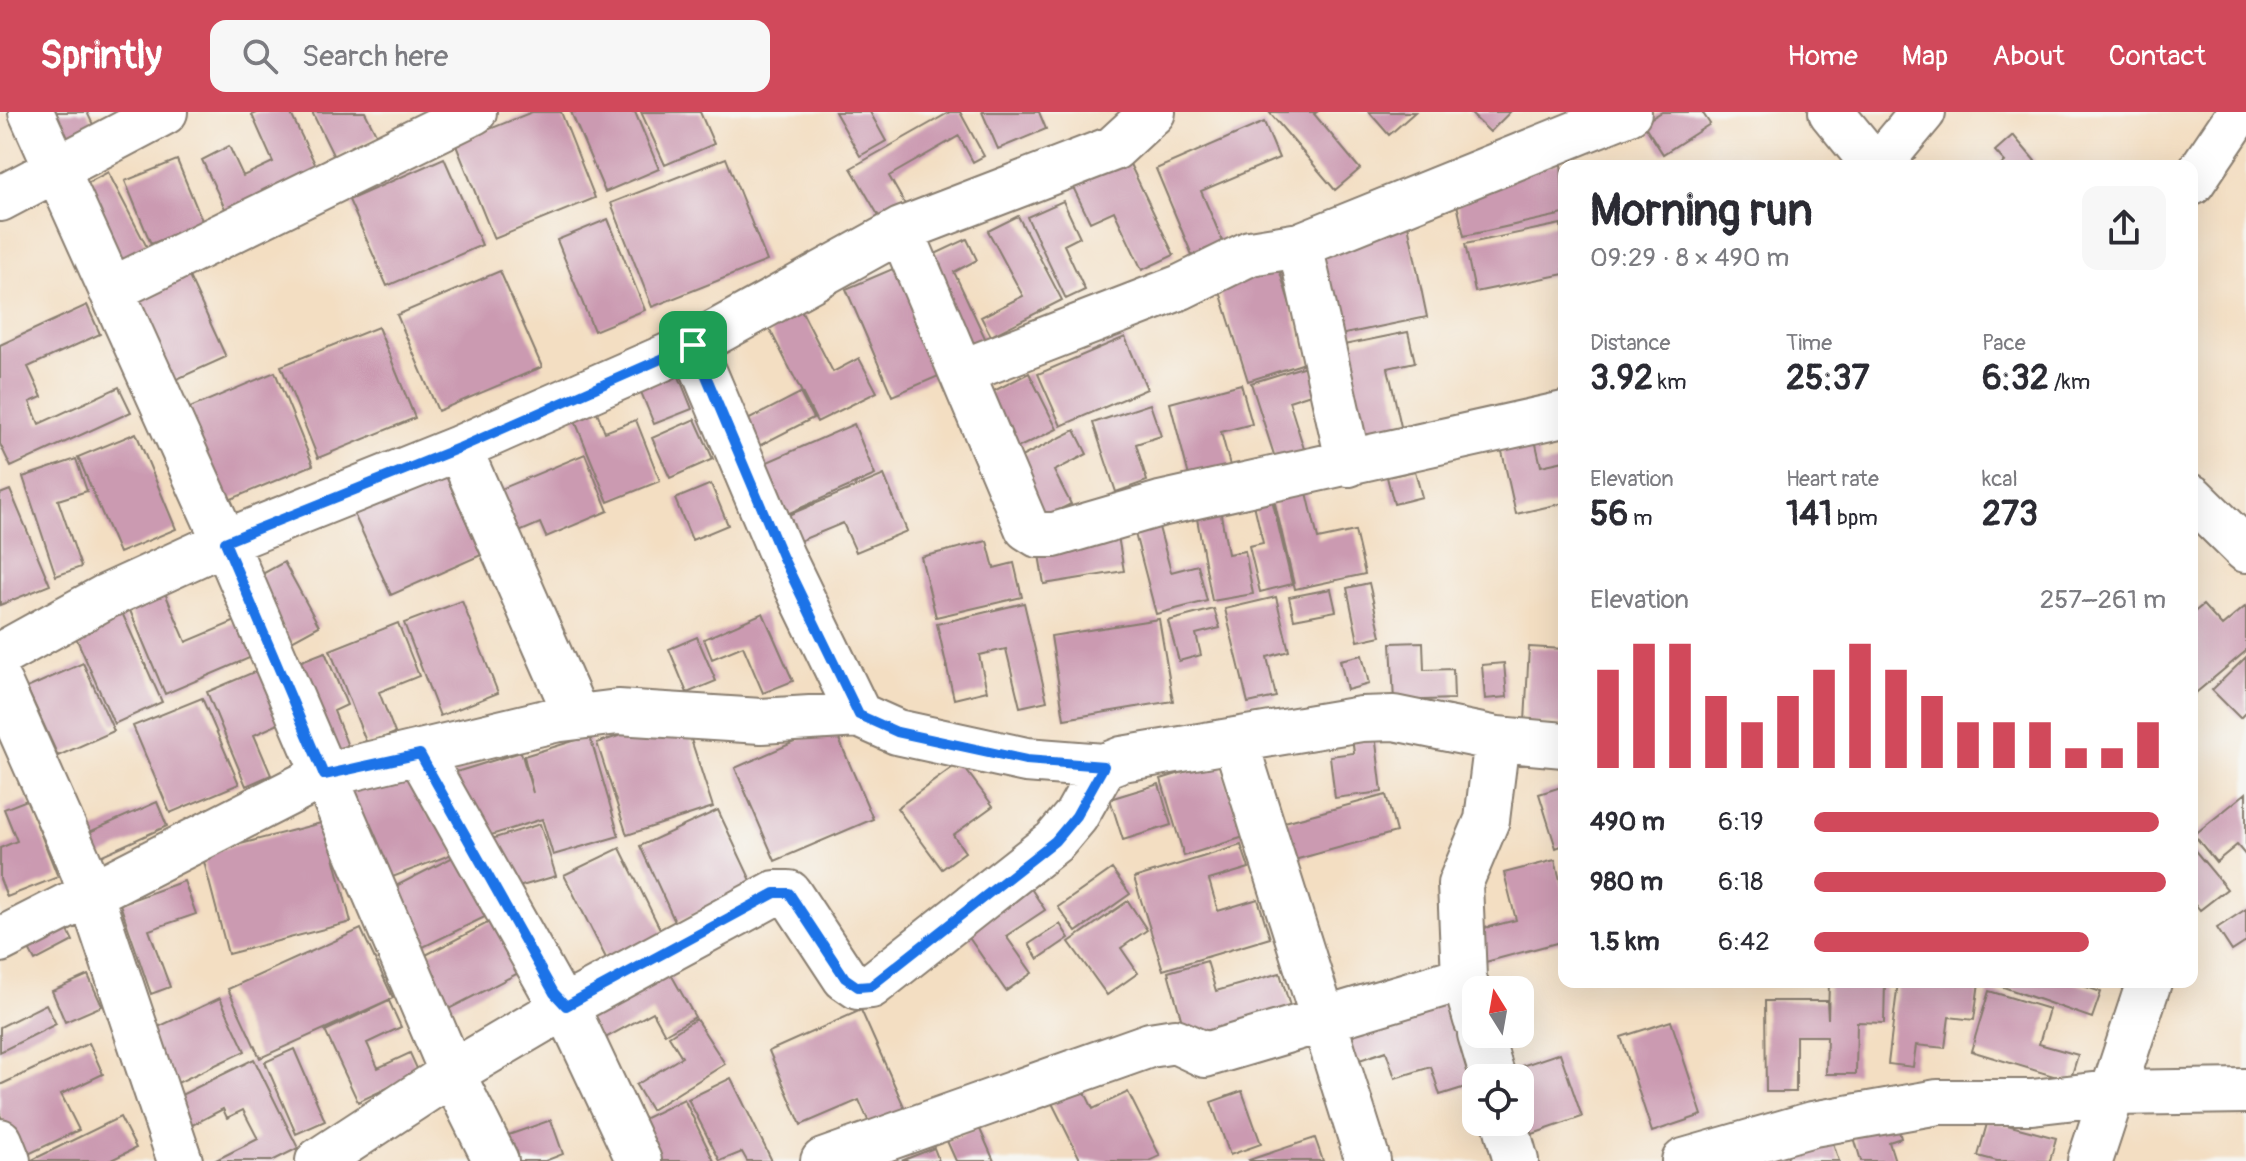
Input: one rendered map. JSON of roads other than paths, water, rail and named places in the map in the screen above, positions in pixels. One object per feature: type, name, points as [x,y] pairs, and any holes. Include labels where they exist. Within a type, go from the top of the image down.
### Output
[{"type":"street","points":[[31,112],[225,542],[452,1073],[496,1161]]},
{"type":"street","points":[[0,199],[165,112]]},
{"type":"street","points":[[0,655],[105,597],[225,542],[459,448],[693,345],[901,230],[1114,148],[1153,112]]},
{"type":"street","points":[[964,371],[1181,287],[1250,253],[1300,245],[1629,112]]},
{"type":"street","points":[[1831,112],[1872,160]]},
{"type":"street","points":[[1882,160],[1923,112]]},
{"type":"street","points":[[2198,174],[2240,112]]},
{"type":"street","points":[[111,290],[455,116]]},
{"type":"street","points":[[901,230],[964,371],[1027,528],[1038,535],[1054,535],[1160,504],[1558,415]]},
{"type":"street","points":[[1300,245],[1349,464]]},
{"type":"street","points":[[693,345],[782,556],[859,715]]},
{"type":"street","points":[[459,448],[577,717]]},
{"type":"street","points":[[2198,503],[2246,550]]},
{"type":"street","points":[[0,684],[90,893],[180,1161]]},
{"type":"street","points":[[0,940],[324,775],[577,717],[618,712],[761,721],[859,715],[897,732],[1026,760],[1104,766],[1122,759],[1361,719],[1394,718],[1497,739],[1558,744]]},
{"type":"street","points":[[1464,976],[1460,884],[1487,820],[1497,739]]},
{"type":"street","points":[[1235,740],[1368,1161]]},
{"type":"street","points":[[420,754],[539,968],[566,1006],[639,1161]]},
{"type":"street","points":[[318,1161],[452,1073],[566,1006],[775,893],[789,893],[845,978],[858,987],[871,986],[1055,841],[1076,816],[1104,766]]},
{"type":"street","points":[[823,1161],[1150,1045],[1175,1041],[1205,1055],[1462,979]]},
{"type":"street","points":[[2090,1161],[2147,988]]},
{"type":"street","points":[[1684,1161],[1772,1148],[1938,1102],[2032,1102],[2111,1093],[2246,1091]]},
{"type":"street","points":[[1509,1136],[1516,1161]]},
{"type":"street","points":[[0,1141],[8,1161]]}]
